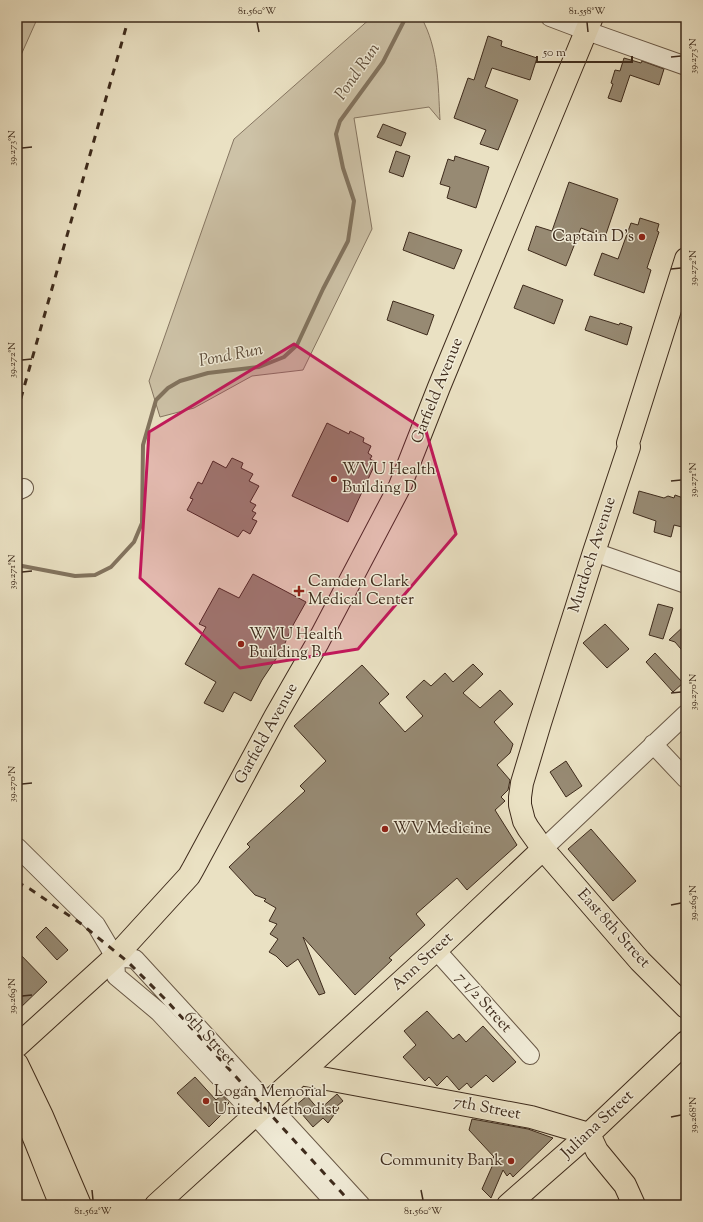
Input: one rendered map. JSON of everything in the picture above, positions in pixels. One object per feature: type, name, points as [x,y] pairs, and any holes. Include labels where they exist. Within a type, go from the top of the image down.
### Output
[{"type":"main road","name":"Garfield Avenue","points":[[17,1046],[115,957],[189,876],[275,717],[318,642],[400,486],[439,387],[589,24]]},
{"type":"main road","name":"Murdoch Avenue","points":[[543,849],[524,821],[520,797],[522,783],[685,264]]},
{"type":"main road","name":"East 8th Street","points":[[543,849],[640,961],[686,1007]]},
{"type":"main road","name":"Ann Street","points":[[156,1205],[436,950],[543,849]]},
{"type":"main road","points":[[519,872],[541,868],[560,869]]},
{"type":"main road","name":"Juliana Street","points":[[508,1205],[589,1134],[686,1042]]},
{"type":"main road","points":[[17,1064],[42,1116],[49,1154]]},
{"type":"main road","name":"7th Street","points":[[300,1074],[531,1118],[589,1134]]},
{"type":"main road","points":[[17,1099],[29,1124],[49,1154],[77,1204]]},
{"type":"main road","points":[[589,1134],[597,1150],[625,1185],[634,1205]]},
{"type":"street","points":[[550,17],[589,24],[686,66]]},
{"type":"street","points":[[594,552],[686,584]]},
{"type":"street","name":"Ann Street","points":[[543,849],[686,714]]},
{"type":"street","points":[[653,744],[686,779]]},
{"type":"street","name":"6th Street","points":[[17,847],[96,925],[115,957],[116,976],[159,1012],[361,1205]]},
{"type":"street","name":"7 1/2 Street","points":[[436,950],[530,1055]]},
{"type":"street","name":"6th Street","points":[[115,957],[135,959],[262,1109],[337,1205]]},
{"type":"highlighted area","points":[[294,344],[426,431],[456,534],[358,649],[240,668],[140,578],[149,432]]},
{"type":"shaded area","points":[[17,17],[38,17],[17,64]]},
{"type":"shaded area","points":[[372,17],[421,17],[427,29],[434,54],[438,80],[440,120],[429,107],[354,118],[372,229],[303,370],[252,376],[194,408],[160,417],[149,381],[234,139]]},
{"type":"building","points":[[488,36],[502,41],[501,46],[537,58],[530,80],[492,68],[485,87],[518,100],[498,150],[480,144],[486,130],[454,118],[468,78],[474,80]]},
{"type":"building","points":[[624,58],[641,63],[642,61],[664,69],[659,85],[630,75],[621,102],[608,98],[613,84],[611,83],[615,70],[620,71]]},
{"type":"building","points":[[383,124],[406,133],[401,146],[377,137]]},
{"type":"building","points":[[396,151],[410,156],[403,177],[389,172]]},
{"type":"building","points":[[455,156],[489,167],[476,208],[447,198],[450,187],[440,184],[448,159],[454,161]]},
{"type":"building","points":[[569,182],[618,199],[605,237],[581,228],[566,266],[528,250],[536,226],[552,231]]},
{"type":"building","points":[[640,218],[659,224],[657,231],[659,232],[647,268],[651,270],[644,293],[594,275],[602,253],[618,259],[631,223],[638,225]]},
{"type":"building","points":[[409,232],[462,250],[454,269],[403,250]]},
{"type":"building","points":[[523,285],[563,300],[554,324],[514,308]]},
{"type":"building","points":[[393,301],[434,315],[427,335],[387,320]]},
{"type":"building","points":[[590,316],[619,325],[620,323],[632,327],[627,345],[585,330]]},
{"type":"building","name":"WVU Health Building D","points":[[327,423],[349,434],[350,431],[364,438],[363,442],[371,446],[368,453],[372,456],[370,459],[376,462],[348,522],[292,496]]},
{"type":"building","points":[[232,458],[243,463],[241,468],[253,474],[249,481],[259,486],[250,502],[256,505],[252,511],[256,513],[252,519],[257,521],[250,534],[243,530],[238,537],[187,510],[193,499],[190,498],[198,482],[202,484],[213,461],[226,468]]},
{"type":"building","points":[[639,491],[664,498],[668,496],[674,498],[675,495],[686,499],[686,528],[674,525],[671,537],[654,532],[656,521],[633,513]]},
{"type":"building","name":"WVU Health Building B","points":[[253,574],[306,602],[292,627],[282,650],[262,680],[251,701],[234,692],[223,712],[204,703],[216,682],[185,664],[206,627],[199,624],[219,588],[239,598]]},
{"type":"building","points":[[658,604],[673,608],[663,639],[649,635]]},
{"type":"building","points":[[605,624],[629,649],[607,668],[583,643]]},
{"type":"building","points":[[686,624],[686,655],[675,642],[669,640]]},
{"type":"building","points":[[655,653],[683,683],[673,692],[646,662]]},
{"type":"building","name":"WV Medicine","points":[[473,664],[483,674],[463,693],[480,708],[500,690],[513,704],[494,722],[513,744],[510,753],[497,765],[510,780],[508,790],[501,797],[505,801],[495,810],[517,845],[467,890],[457,878],[416,914],[425,925],[389,958],[392,960],[355,995],[303,937],[325,993],[319,995],[298,959],[287,967],[276,956],[269,952],[278,939],[270,934],[277,924],[269,921],[276,908],[264,901],[266,899],[255,895],[229,867],[250,847],[247,844],[305,791],[300,786],[326,761],[294,726],[362,665],[389,694],[379,703],[405,732],[423,716],[406,697],[424,680],[431,686],[445,673],[453,682]]},
{"type":"building","points":[[566,761],[582,786],[566,797],[550,772]]},
{"type":"building","points":[[591,829],[636,881],[613,901],[568,849]]},
{"type":"building","points":[[46,927],[68,950],[57,960],[36,937]]},
{"type":"building","points":[[17,951],[47,982],[17,1011]]},
{"type":"building","points":[[427,1011],[453,1039],[459,1034],[466,1042],[483,1026],[516,1062],[493,1082],[486,1075],[471,1088],[467,1083],[459,1090],[447,1076],[437,1086],[429,1077],[425,1081],[403,1057],[416,1045],[404,1031]]},
{"type":"building","name":"Logan Memorial United Methodist","points":[[195,1077],[216,1100],[222,1095],[229,1103],[224,1108],[226,1110],[209,1127],[177,1093]]},
{"type":"building","points":[[337,1094],[343,1101],[337,1106],[339,1108],[328,1123],[323,1118],[313,1127],[295,1106],[307,1096],[319,1110]]},
{"type":"building","name":"Community Bank","points":[[472,1119],[528,1129],[553,1138],[513,1177],[510,1173],[507,1176],[503,1170],[491,1198],[482,1189],[494,1162],[491,1159],[494,1157],[469,1130]]},
{"type":"waterway","name":"Pond Run","points":[[17,565],[75,576],[95,575],[111,567],[134,542],[142,523],[143,445],[156,400],[168,388],[180,381],[208,373],[259,367],[284,357],[297,345],[323,289],[348,241],[354,201],[343,168],[336,134],[340,121],[383,62],[406,17]]},
{"type":"railway","points":[[17,412],[129,17]]},
{"type":"railway","points":[[17,882],[30,889],[80,923],[128,962],[166,1000],[353,1205]]},
{"type":"place","name":"Captain D's","points":[[642,237]]},
{"type":"place","name":"WVU Health Building D","points":[[334,479]]},
{"type":"place","name":"Camden Clark Medical Center","points":[[299,591]]},
{"type":"place","name":"WVU Health Building B","points":[[241,644]]},
{"type":"place","name":"WV Medicine","points":[[385,829]]},
{"type":"place","name":"Logan Memorial United Methodist","points":[[206,1101]]},
{"type":"place","name":"Community Bank","points":[[511,1161]]}]
